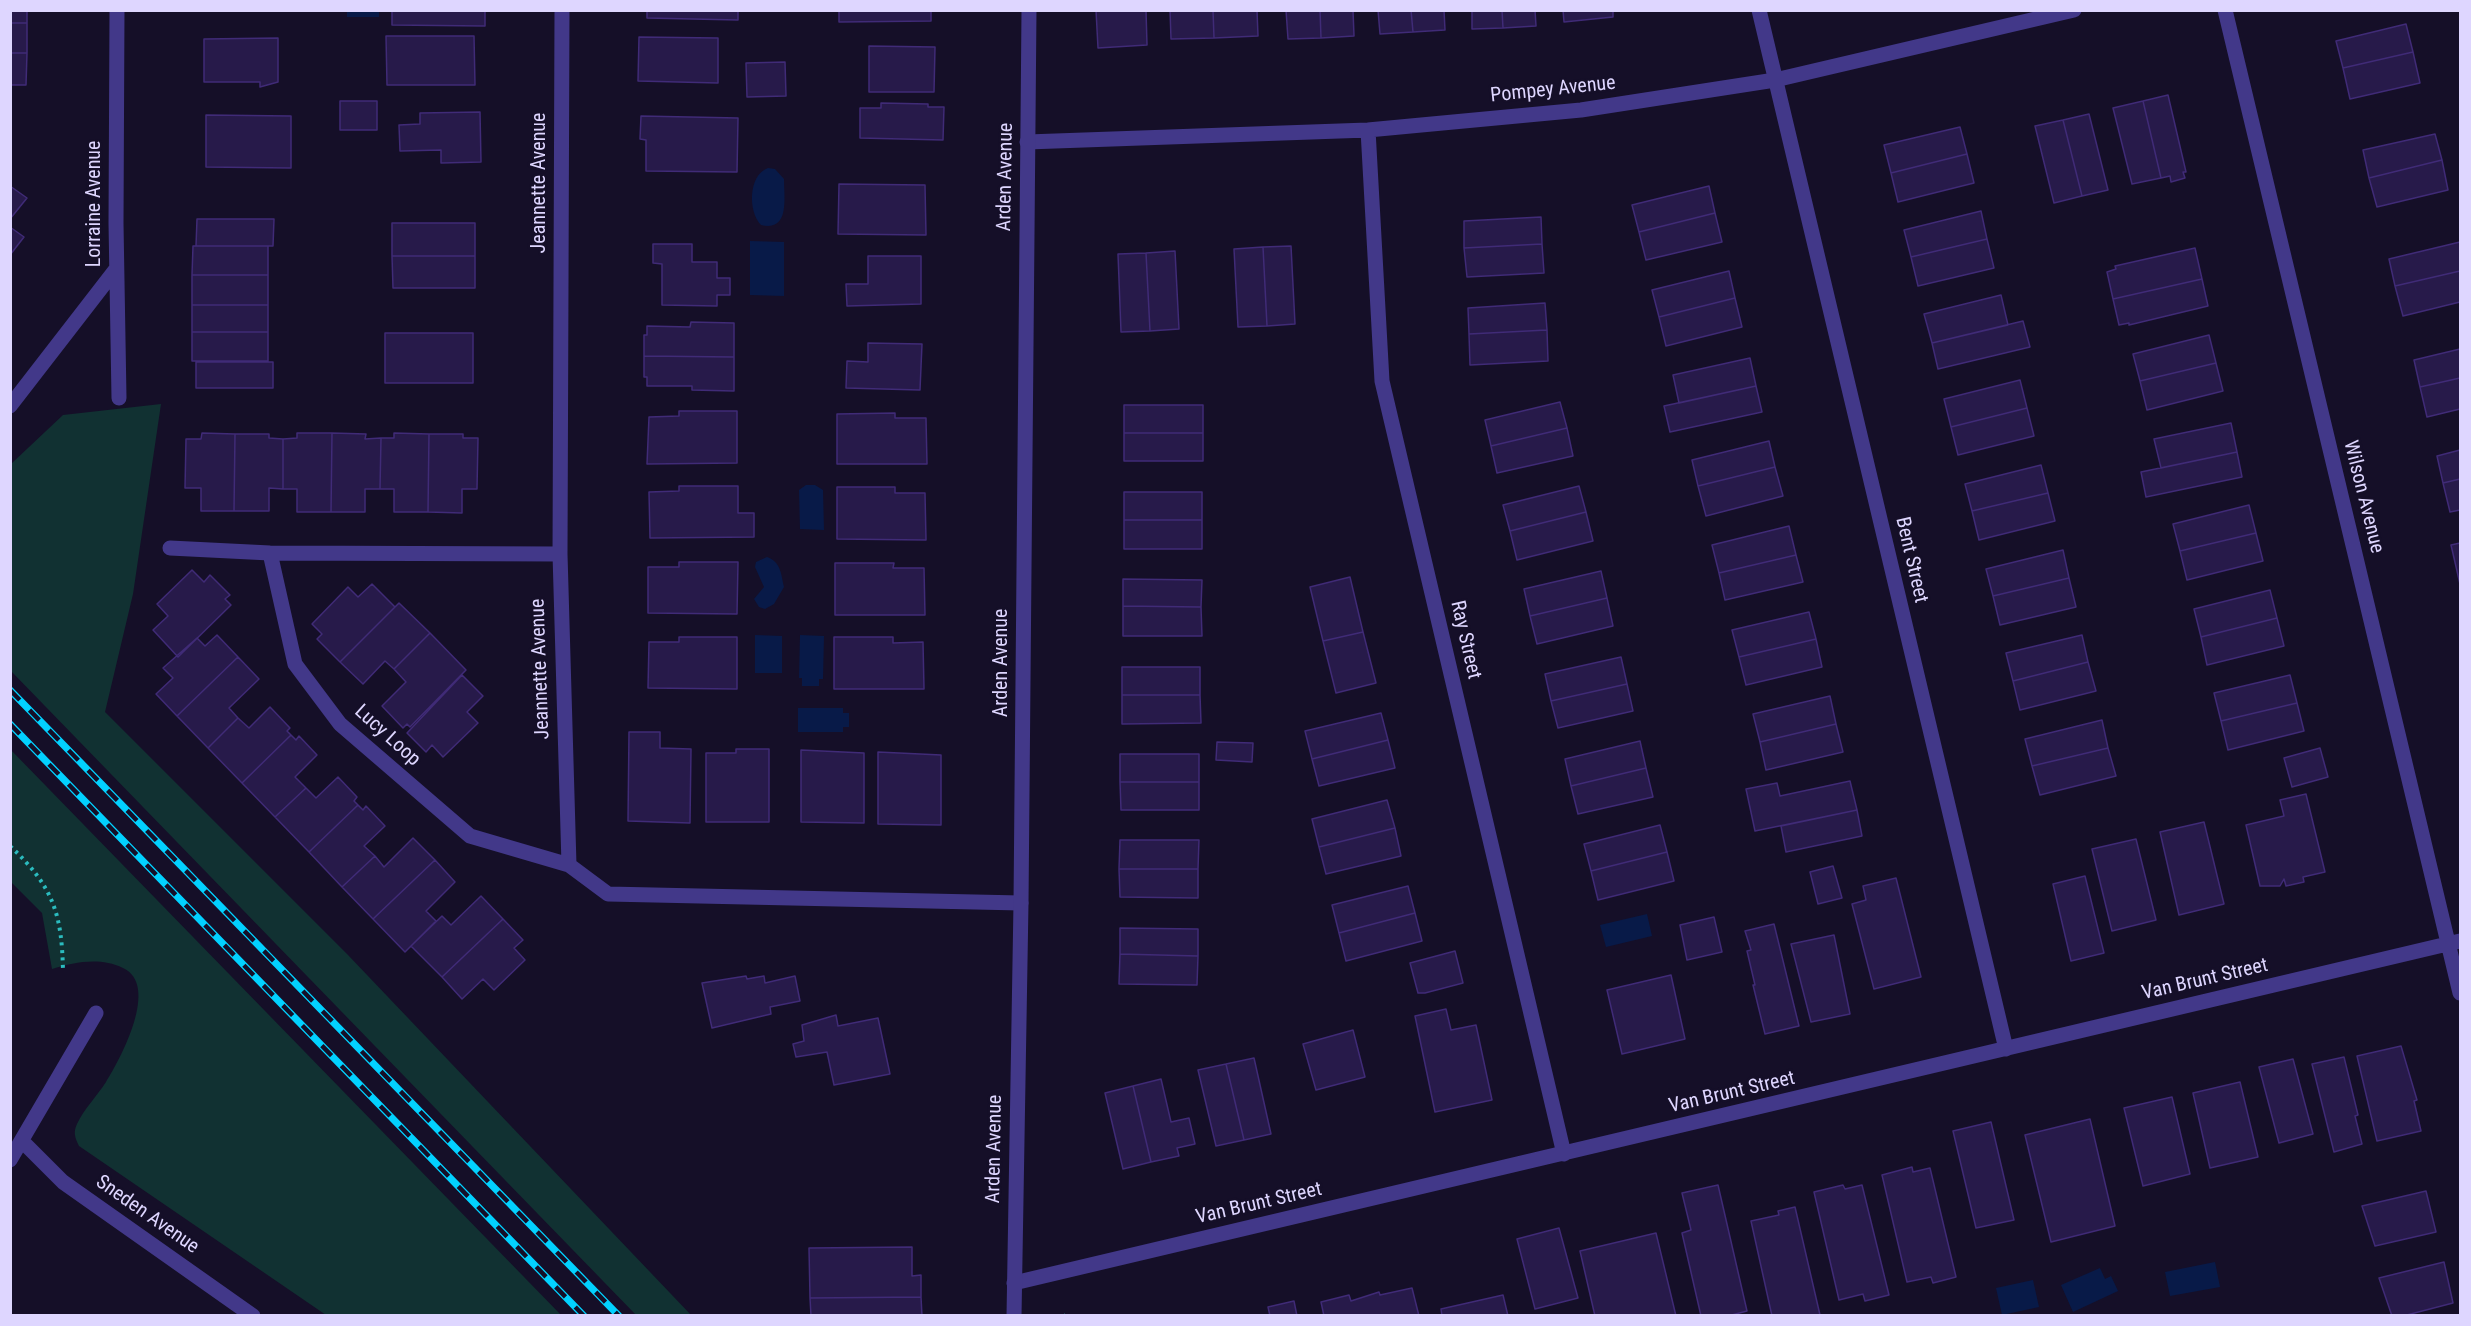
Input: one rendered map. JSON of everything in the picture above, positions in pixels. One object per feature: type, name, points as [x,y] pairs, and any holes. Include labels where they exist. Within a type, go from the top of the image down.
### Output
[{"type":"street","name":"Lorraine Avenue","points":[[117,10],[116,269],[119,398]]},
{"type":"street","name":"Jeannette Avenue","points":[[562,10],[560,554],[569,865]]},
{"type":"street","name":"Arden Avenue","points":[[1014,1316],[1022,903],[1029,10]]},
{"type":"street","name":"Bent Street","points":[[1759,10],[2006,1049]]},
{"type":"street","name":"Pompey Avenue","points":[[1027,142],[1368,130],[1581,110],[1775,80],[2074,10]]},
{"type":"street","name":"Wilson Avenue","points":[[2225,10],[2455,943],[2460,993]]},
{"type":"street","name":"Ray Street","points":[[1368,130],[1382,381],[1564,1154]]},
{"type":"street","points":[[10,406],[116,269]]},
{"type":"street","points":[[170,548],[270,553],[560,554]]},
{"type":"street","name":"Lucy Loop","points":[[270,553],[295,664],[340,724],[470,837],[569,865]]},
{"type":"street","points":[[569,865],[608,894],[1022,903]]},
{"type":"street","name":"Van Brunt Street","points":[[1014,1283],[2455,943]]},
{"type":"street","points":[[10,1160],[23,1142],[96,1013]]},
{"type":"street","name":"Sneden Avenue","points":[[23,1142],[63,1182],[253,1316]]},
{"type":"path","points":[[10,846],[38,876],[57,913],[62,930],[63,972]]},
{"type":"green space","points":[[161,404],[133,594],[105,712],[348,955],[691,1315],[636,1315],[11,671],[11,464],[63,415]]},
{"type":"green space","points":[[10,749],[561,1315],[326,1315],[79,1146],[75,1135],[76,1127],[83,1113],[106,1082],[128,1040],[138,1005],[138,990],[134,977],[123,968],[114,965],[88,962],[52,969],[42,913],[11,882]]},
{"type":"water","points":[[347,11],[379,11],[379,17],[347,17]]},
{"type":"water","points":[[768,168],[775,169],[784,179],[784,204],[781,219],[770,226],[761,225],[752,203],[757,178]]},
{"type":"water","points":[[750,241],[784,242],[784,296],[750,295]]},
{"type":"water","points":[[806,485],[815,485],[823,490],[824,530],[800,529],[799,490]]},
{"type":"water","points":[[767,557],[778,565],[784,587],[774,604],[765,609],[759,607],[754,599],[764,587],[755,567],[756,562]]},
{"type":"water","points":[[755,635],[782,636],[782,673],[755,673]]},
{"type":"water","points":[[800,635],[824,636],[823,679],[819,679],[819,686],[802,686],[802,678],[799,678]]},
{"type":"water","points":[[798,708],[843,708],[843,713],[849,713],[849,727],[843,727],[843,732],[798,732]]},
{"type":"water","points":[[1647,914],[1652,936],[1606,947],[1600,925]]},
{"type":"water","points":[[2215,1262],[2220,1287],[2170,1296],[2165,1272]]},
{"type":"water","points":[[2100,1268],[2105,1279],[2111,1276],[2118,1291],[2073,1312],[2061,1285]]},
{"type":"water","points":[[2033,1280],[2039,1307],[2002,1315],[1996,1288]]},
{"type":"building","points":[[10,10],[27,10],[27,23],[10,23]]},
{"type":"building","points":[[392,10],[485,10],[485,26],[392,25]]},
{"type":"building","points":[[647,10],[738,10],[738,20],[647,18]]},
{"type":"building","points":[[839,10],[931,10],[931,21],[839,22]]},
{"type":"building","points":[[1096,10],[1146,10],[1147,45],[1098,48]]},
{"type":"building","points":[[1170,10],[1213,10],[1214,38],[1171,39]]},
{"type":"building","points":[[1213,10],[1257,10],[1258,36],[1214,38]]},
{"type":"building","points":[[1286,10],[1320,10],[1321,38],[1288,39]]},
{"type":"building","points":[[1320,10],[1353,10],[1354,36],[1321,38]]},
{"type":"building","points":[[1378,10],[1411,10],[1413,32],[1380,34]]},
{"type":"building","points":[[1411,10],[1444,10],[1445,30],[1413,32]]},
{"type":"building","points":[[1472,10],[1502,10],[1503,28],[1472,29]]},
{"type":"building","points":[[1502,10],[1535,10],[1536,26],[1503,28]]},
{"type":"building","points":[[1563,10],[1613,10],[1613,17],[1564,22]]},
{"type":"building","points":[[10,23],[27,23],[27,53],[10,53]]},
{"type":"building","points":[[2406,24],[2413,52],[2343,68],[2336,41]]},
{"type":"building","points":[[386,36],[474,36],[475,85],[387,85]]},
{"type":"building","points":[[639,37],[718,38],[718,83],[638,81]]},
{"type":"building","points":[[278,38],[278,82],[260,87],[260,82],[204,82],[204,39]]},
{"type":"building","points":[[869,46],[935,47],[934,92],[869,92]]},
{"type":"building","points":[[2413,52],[2420,83],[2350,99],[2343,68]]},
{"type":"building","points":[[10,53],[27,53],[26,85],[10,85]]},
{"type":"building","points":[[785,62],[786,96],[747,97],[746,63]]},
{"type":"building","points":[[2168,95],[2186,172],[2183,172],[2185,178],[2171,182],[2170,176],[2161,178],[2143,101]]},
{"type":"building","points":[[340,101],[377,101],[377,130],[340,130]]},
{"type":"building","points":[[2143,101],[2161,178],[2132,184],[2113,108]]},
{"type":"building","points":[[881,103],[928,104],[928,107],[944,107],[943,140],[860,138],[860,108],[881,108]]},
{"type":"building","points":[[480,112],[481,162],[441,163],[441,150],[400,151],[399,125],[420,124],[420,113]]},
{"type":"building","points":[[2089,114],[2108,190],[2082,196],[2063,120]]},
{"type":"building","points":[[206,115],[291,116],[291,168],[206,167]]},
{"type":"building","points":[[641,116],[738,118],[737,172],[646,171],[646,140],[640,139]]},
{"type":"building","points":[[2063,120],[2082,196],[2054,203],[2035,126]]},
{"type":"building","points":[[1960,127],[1967,154],[1891,173],[1884,145]]},
{"type":"building","points":[[2435,134],[2442,160],[2369,178],[2363,150]]},
{"type":"building","points":[[1967,154],[1974,183],[1898,202],[1891,173]]},
{"type":"building","points":[[2442,160],[2448,190],[2377,207],[2369,178]]},
{"type":"building","points":[[839,184],[925,185],[926,235],[838,234]]},
{"type":"building","points":[[10,186],[27,198],[10,219]]},
{"type":"building","points":[[1709,186],[1715,213],[1639,232],[1632,205]]},
{"type":"building","points":[[1981,211],[1987,239],[1911,257],[1904,230]]},
{"type":"building","points":[[1715,213],[1722,242],[1646,260],[1639,232]]},
{"type":"building","points":[[1541,217],[1542,244],[1464,248],[1464,221]]},
{"type":"building","points":[[197,219],[274,219],[273,246],[196,246]]},
{"type":"building","points":[[392,223],[475,223],[475,256],[392,256]]},
{"type":"building","points":[[10,227],[24,237],[10,255]]},
{"type":"building","points":[[1987,239],[1994,268],[1918,286],[1911,257]]},
{"type":"building","points":[[2460,242],[2460,271],[2395,286],[2389,259]]},
{"type":"building","points":[[653,244],[692,244],[692,262],[717,262],[717,278],[730,278],[730,295],[717,295],[717,306],[662,305],[662,264],[653,263]]},
{"type":"building","points":[[1542,244],[1544,273],[1467,277],[1464,248]]},
{"type":"building","points":[[193,246],[268,246],[268,275],[192,275]]},
{"type":"building","points":[[1291,246],[1295,324],[1267,326],[1263,247]]},
{"type":"building","points":[[1263,247],[1267,326],[1238,327],[1234,249]]},
{"type":"building","points":[[2195,248],[2202,279],[2113,299],[2107,272],[2116,269],[2115,266]]},
{"type":"building","points":[[1175,251],[1179,329],[1150,331],[1146,253]]},
{"type":"building","points":[[1146,253],[1150,331],[1121,332],[1118,254]]},
{"type":"building","points":[[392,256],[475,256],[475,288],[393,288]]},
{"type":"building","points":[[868,256],[921,256],[921,304],[847,306],[846,284],[868,284]]},
{"type":"building","points":[[1729,271],[1735,298],[1659,317],[1652,290]]},
{"type":"building","points":[[2460,271],[2460,302],[2403,316],[2395,286]]},
{"type":"building","points":[[192,275],[268,275],[268,305],[192,305]]},
{"type":"building","points":[[2202,279],[2208,306],[2129,325],[2129,323],[2119,325],[2113,299]]},
{"type":"building","points":[[2001,295],[2008,325],[1932,343],[1924,314]]},
{"type":"building","points":[[1735,298],[1742,327],[1666,346],[1659,317]]},
{"type":"building","points":[[1545,303],[1547,330],[1469,334],[1468,308]]},
{"type":"building","points":[[192,305],[268,305],[268,332],[192,332]]},
{"type":"building","points":[[2023,321],[2030,347],[1938,369],[1932,343]]},
{"type":"building","points":[[691,322],[734,323],[734,357],[644,356],[644,335],[647,335],[647,326],[690,327]]},
{"type":"building","points":[[1547,330],[1548,361],[1470,365],[1469,334]]},
{"type":"building","points":[[192,332],[268,332],[268,361],[192,361]]},
{"type":"building","points":[[385,333],[473,333],[473,383],[385,383]]},
{"type":"building","points":[[2209,335],[2216,363],[2140,381],[2133,354]]},
{"type":"building","points":[[868,343],[922,344],[920,390],[846,388],[847,361],[868,362]]},
{"type":"building","points":[[2460,349],[2460,378],[2420,387],[2414,360]]},
{"type":"building","points":[[644,356],[734,357],[734,391],[692,390],[692,386],[647,386],[647,377],[644,377]]},
{"type":"building","points":[[1750,358],[1756,386],[1679,403],[1673,375]]},
{"type":"building","points":[[196,362],[273,362],[273,388],[196,388]]},
{"type":"building","points":[[2216,363],[2223,391],[2147,410],[2140,381]]},
{"type":"building","points":[[2460,378],[2460,409],[2427,417],[2420,387]]},
{"type":"building","points":[[2020,380],[2027,408],[1951,427],[1944,399]]},
{"type":"building","points":[[1756,386],[1762,412],[1670,432],[1664,406]]},
{"type":"building","points":[[1560,402],[1567,428],[1491,446],[1485,420]]},
{"type":"building","points":[[1124,405],[1203,405],[1203,433],[1124,433]]},
{"type":"building","points":[[2027,408],[2034,436],[1958,455],[1951,427]]},
{"type":"building","points":[[679,411],[737,411],[737,463],[647,464],[649,417],[679,416]]},
{"type":"building","points":[[895,413],[895,418],[926,418],[927,464],[837,464],[837,414]]},
{"type":"building","points":[[2231,423],[2237,452],[2161,468],[2154,439]]},
{"type":"building","points":[[1567,428],[1573,456],[1497,473],[1491,446]]},
{"type":"building","points":[[202,433],[235,434],[234,511],[201,511],[201,488],[185,488],[186,439],[201,439]]},
{"type":"building","points":[[297,433],[332,433],[331,512],[297,512],[297,489],[283,489],[283,439],[297,438]]},
{"type":"building","points":[[332,433],[366,434],[365,439],[381,438],[380,489],[365,489],[365,512],[331,512]]},
{"type":"building","points":[[394,433],[429,434],[428,512],[394,512],[394,489],[380,489],[381,438],[394,438]]},
{"type":"building","points":[[1124,433],[1203,433],[1203,461],[1124,461]]},
{"type":"building","points":[[235,434],[269,434],[269,438],[283,439],[283,489],[269,488],[269,511],[234,511]]},
{"type":"building","points":[[429,434],[463,434],[463,438],[478,438],[477,489],[462,489],[462,513],[428,512]]},
{"type":"building","points":[[1769,441],[1775,467],[1698,486],[1692,460]]},
{"type":"building","points":[[2460,450],[2460,479],[2443,483],[2437,456]]},
{"type":"building","points":[[2237,452],[2242,477],[2146,497],[2141,472]]},
{"type":"building","points":[[2041,465],[2048,493],[1972,511],[1965,484]]},
{"type":"building","points":[[1775,467],[1783,496],[1706,516],[1698,486]]},
{"type":"building","points":[[2460,479],[2460,510],[2450,512],[2443,483]]},
{"type":"building","points":[[679,486],[738,486],[738,513],[754,513],[754,537],[650,538],[649,492],[679,491]]},
{"type":"building","points":[[1579,486],[1586,512],[1510,531],[1503,505]]},
{"type":"building","points":[[837,487],[895,487],[895,493],[925,493],[926,540],[837,539]]},
{"type":"building","points":[[1124,492],[1202,492],[1202,520],[1124,520]]},
{"type":"building","points":[[2048,493],[2055,521],[1979,540],[1972,511]]},
{"type":"building","points":[[2249,505],[2256,533],[2180,551],[2173,524]]},
{"type":"building","points":[[1586,512],[1593,541],[1517,560],[1510,531]]},
{"type":"building","points":[[1124,520],[1202,520],[1202,549],[1124,549]]},
{"type":"building","points":[[1789,526],[1796,555],[1719,573],[1712,545]]},
{"type":"building","points":[[2256,533],[2263,561],[2187,580],[2180,551]]},
{"type":"building","points":[[2460,543],[2460,584],[2451,545]]},
{"type":"building","points":[[2063,550],[2069,578],[1993,596],[1986,569]]},
{"type":"building","points":[[1796,555],[1803,582],[1725,600],[1719,573]]},
{"type":"building","points":[[679,562],[738,562],[737,614],[648,613],[648,567],[679,567]]},
{"type":"building","points":[[835,563],[894,563],[893,568],[924,568],[925,615],[835,615]]},
{"type":"building","points":[[192,570],[204,582],[210,575],[230,595],[225,599],[231,605],[178,657],[153,630],[168,616],[157,604]]},
{"type":"building","points":[[1601,571],[1607,598],[1530,616],[1524,589]]},
{"type":"building","points":[[1350,577],[1363,632],[1323,641],[1310,587]]},
{"type":"building","points":[[2069,578],[2076,607],[2000,625],[1993,596]]},
{"type":"building","points":[[1123,579],[1202,580],[1201,607],[1123,606]]},
{"type":"building","points":[[372,584],[395,607],[340,662],[317,639],[322,634],[312,624],[348,587],[358,597]]},
{"type":"building","points":[[2270,590],[2277,618],[2201,637],[2194,609]]},
{"type":"building","points":[[1607,598],[1613,626],[1537,644],[1530,616]]},
{"type":"building","points":[[399,603],[430,633],[394,669],[385,661],[363,684],[340,662]]},
{"type":"building","points":[[1123,606],[1201,607],[1202,636],[1123,636]]},
{"type":"building","points":[[1809,612],[1816,639],[1739,657],[1732,630]]},
{"type":"building","points":[[2277,618],[2284,646],[2207,665],[2201,637]]},
{"type":"building","points":[[1363,632],[1376,683],[1336,693],[1323,641]]},
{"type":"building","points":[[430,633],[466,670],[410,727],[407,724],[403,728],[382,706],[406,682],[394,669]]},
{"type":"building","points":[[217,635],[238,657],[177,716],[156,694],[173,678],[163,668],[197,638],[205,646]]},
{"type":"building","points":[[2082,635],[2088,662],[2013,681],[2006,653]]},
{"type":"building","points":[[679,637],[737,637],[737,689],[648,688],[649,642],[679,642]]},
{"type":"building","points":[[834,637],[893,637],[893,643],[923,642],[924,689],[834,689]]},
{"type":"building","points":[[1816,639],[1822,667],[1746,685],[1739,657]]},
{"type":"building","points":[[238,657],[259,679],[229,708],[238,718],[208,748],[177,716]]},
{"type":"building","points":[[1621,657],[1627,684],[1551,701],[1545,674]]},
{"type":"building","points":[[2088,662],[2096,691],[2020,710],[2013,681]]},
{"type":"building","points":[[1122,667],[1200,667],[1200,695],[1122,695]]},
{"type":"building","points":[[462,675],[483,696],[467,712],[478,723],[443,757],[432,745],[426,752],[407,733]]},
{"type":"building","points":[[2290,675],[2297,703],[2221,721],[2214,693]]},
{"type":"building","points":[[1627,684],[1633,711],[1558,728],[1551,701]]},
{"type":"building","points":[[1122,695],[1200,695],[1201,723],[1122,724]]},
{"type":"building","points":[[1830,696],[1836,724],[1760,742],[1753,714]]},
{"type":"building","points":[[2297,703],[2304,731],[2228,750],[2221,721]]},
{"type":"building","points":[[270,707],[290,728],[287,731],[291,735],[242,783],[208,748],[238,718],[249,728]]},
{"type":"building","points":[[1381,713],[1388,740],[1312,759],[1305,731]]},
{"type":"building","points":[[2102,720],[2108,748],[2032,766],[2025,739]]},
{"type":"building","points":[[1836,724],[1843,752],[1766,770],[1760,742]]},
{"type":"building","points":[[629,732],[660,732],[660,748],[691,749],[690,823],[628,821]]},
{"type":"building","points":[[291,735],[296,740],[299,736],[317,755],[295,777],[306,788],[275,817],[242,783]]},
{"type":"building","points":[[1388,740],[1395,768],[1319,786],[1312,759]]},
{"type":"building","points":[[1640,741],[1646,768],[1571,786],[1565,759]]},
{"type":"building","points":[[1217,742],[1253,743],[1252,762],[1216,760]]},
{"type":"building","points":[[2108,748],[2116,776],[2040,795],[2032,766]]},
{"type":"building","points":[[2320,748],[2328,777],[2292,787],[2284,758]]},
{"type":"building","points":[[736,749],[769,749],[769,822],[706,822],[706,753],[736,753]]},
{"type":"building","points":[[801,750],[864,753],[864,823],[801,822]]},
{"type":"building","points":[[878,752],[941,755],[941,825],[878,824]]},
{"type":"building","points":[[1120,754],[1199,754],[1199,782],[1120,782]]},
{"type":"building","points":[[1646,768],[1653,797],[1578,814],[1571,786]]},
{"type":"building","points":[[338,777],[357,797],[354,801],[358,805],[309,852],[275,817],[306,788],[316,798]]},
{"type":"building","points":[[1850,781],[1857,810],[1755,831],[1746,789],[1777,783],[1780,796]]},
{"type":"building","points":[[1120,782],[1199,782],[1199,810],[1121,810]]},
{"type":"building","points":[[2306,794],[2325,872],[2303,877],[2304,882],[2286,886],[2284,879],[2280,886],[2260,886],[2246,825],[2284,816],[2280,800]]},
{"type":"building","points":[[1387,800],[1395,828],[1319,847],[1312,819]]},
{"type":"building","points":[[358,805],[363,810],[366,806],[385,826],[364,846],[375,856],[342,887],[309,852]]},
{"type":"building","points":[[1857,810],[1862,836],[1786,852],[1781,826]]},
{"type":"building","points":[[2204,822],[2224,904],[2179,915],[2160,832]]},
{"type":"building","points":[[1660,825],[1667,852],[1591,871],[1584,844]]},
{"type":"building","points":[[1395,828],[1401,856],[1326,874],[1319,847]]},
{"type":"building","points":[[413,838],[435,860],[373,919],[342,887],[375,856],[384,867]]},
{"type":"building","points":[[2136,839],[2156,920],[2112,931],[2092,849]]},
{"type":"building","points":[[1120,840],[1199,840],[1198,869],[1119,869]]},
{"type":"building","points":[[1667,852],[1674,881],[1598,900],[1591,871]]},
{"type":"building","points":[[435,860],[455,882],[426,911],[436,921],[405,952],[373,919]]},
{"type":"building","points":[[1833,866],[1842,898],[1818,904],[1810,872]]},
{"type":"building","points":[[1119,869],[1198,869],[1198,898],[1120,897]]},
{"type":"building","points":[[2085,876],[2104,953],[2071,961],[2053,884]]},
{"type":"building","points":[[1896,878],[1921,977],[1874,989],[1852,904],[1866,900],[1863,886]]},
{"type":"building","points":[[1408,886],[1415,913],[1339,933],[1332,905]]},
{"type":"building","points":[[481,896],[503,919],[442,977],[411,946],[442,916],[451,925]]},
{"type":"building","points":[[1415,913],[1422,941],[1346,961],[1339,933]]},
{"type":"building","points":[[1714,917],[1722,952],[1687,960],[1680,925]]},
{"type":"building","points":[[503,919],[523,940],[514,948],[525,960],[494,990],[483,979],[462,999],[442,977]]},
{"type":"building","points":[[1774,924],[1799,1026],[1765,1034],[1753,985],[1755,985],[1747,951],[1751,950],[1745,931]]},
{"type":"building","points":[[1120,928],[1198,929],[1198,956],[1120,954]]},
{"type":"building","points":[[1834,935],[1850,1014],[1811,1022],[1791,944]]},
{"type":"building","points":[[1455,951],[1463,983],[1418,993],[1410,963]]},
{"type":"building","points":[[1120,954],[1198,956],[1197,985],[1119,984]]},
{"type":"building","points":[[1671,975],[1685,1039],[1622,1054],[1607,990]]},
{"type":"building","points":[[746,976],[747,979],[764,976],[765,983],[795,976],[800,1001],[770,1007],[771,1014],[712,1028],[702,983]]},
{"type":"building","points":[[1446,1009],[1451,1030],[1476,1025],[1492,1100],[1435,1112],[1415,1016]]},
{"type":"building","points":[[836,1015],[838,1026],[878,1018],[890,1074],[834,1085],[827,1052],[796,1057],[793,1044],[804,1041],[802,1025]]},
{"type":"building","points":[[1353,1030],[1365,1077],[1316,1090],[1303,1044]]},
{"type":"building","points":[[2401,1046],[2417,1100],[2414,1101],[2421,1131],[2377,1141],[2357,1056]]},
{"type":"building","points":[[2344,1057],[2358,1115],[2355,1116],[2362,1144],[2334,1152],[2312,1064]]},
{"type":"building","points":[[1254,1058],[1271,1134],[1244,1140],[1226,1064]]},
{"type":"building","points":[[2293,1059],[2313,1134],[2279,1143],[2259,1067]]},
{"type":"building","points":[[1226,1064],[1244,1140],[1216,1146],[1198,1070]]},
{"type":"building","points":[[1161,1079],[1171,1122],[1189,1118],[1195,1144],[1177,1148],[1179,1156],[1151,1162],[1133,1086]]},
{"type":"building","points":[[2240,1082],[2258,1157],[2210,1168],[2193,1093]]},
{"type":"building","points":[[1133,1086],[1151,1162],[1123,1169],[1105,1093]]},
{"type":"building","points":[[2172,1097],[2190,1174],[2143,1186],[2124,1108]]},
{"type":"building","points":[[2090,1119],[2115,1226],[2051,1242],[2025,1135]]},
{"type":"building","points":[[1991,1122],[2014,1220],[1976,1228],[1953,1131]]},
{"type":"building","points":[[1912,1167],[1913,1172],[1930,1168],[1956,1277],[1933,1283],[1931,1277],[1907,1282],[1882,1175]]},
{"type":"building","points":[[1718,1185],[1747,1311],[1728,1316],[1701,1316],[1682,1233],[1691,1230],[1682,1193]]},
{"type":"building","points":[[1843,1185],[1845,1189],[1862,1185],[1889,1295],[1865,1301],[1863,1294],[1839,1300],[1814,1192]]},
{"type":"building","points":[[2426,1191],[2436,1232],[2375,1246],[2362,1206]]},
{"type":"building","points":[[1795,1207],[1820,1315],[1772,1316],[1751,1221],[1779,1215],[1778,1211]]},
{"type":"building","points":[[1559,1228],[1578,1298],[1535,1309],[1517,1239]]},
{"type":"building","points":[[1656,1233],[1676,1316],[1595,1316],[1580,1251]]},
{"type":"building","points":[[912,1247],[912,1276],[921,1275],[921,1297],[810,1298],[809,1248]]},
{"type":"building","points":[[2444,1262],[2453,1303],[2403,1316],[2392,1316],[2379,1278]]},
{"type":"building","points":[[1412,1288],[1419,1316],[1324,1316],[1321,1302],[1349,1295],[1351,1301],[1379,1292],[1380,1295]]},
{"type":"building","points":[[1503,1295],[1508,1316],[1442,1316],[1441,1309]]},
{"type":"building","points":[[921,1297],[922,1316],[811,1316],[810,1298]]},
{"type":"building","points":[[1294,1301],[1297,1316],[1270,1316],[1268,1307]]},
{"type":"railway","points":[[10,690],[619,1316]]},
{"type":"railway","points":[[10,724],[584,1316]]}]
